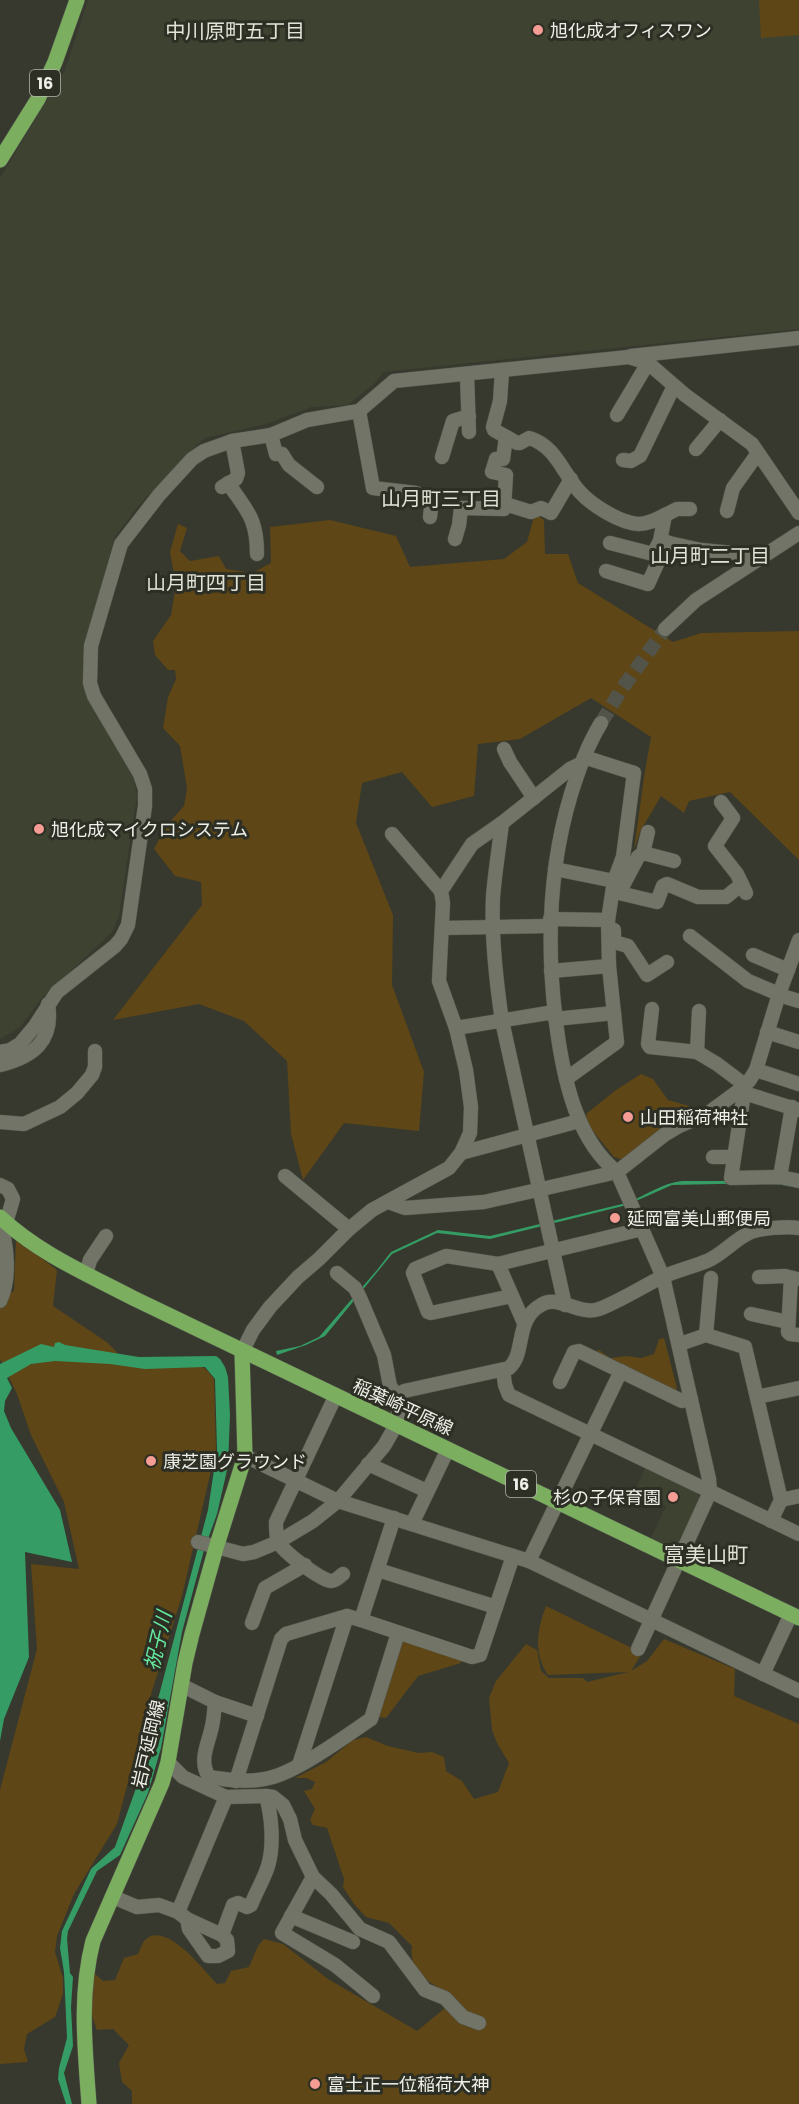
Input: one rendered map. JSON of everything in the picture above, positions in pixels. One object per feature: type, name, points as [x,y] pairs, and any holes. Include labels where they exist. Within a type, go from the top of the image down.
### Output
[{"type":"main road","name":"16","points":[[0,160],[38,99],[55,62],[76,0]]},
{"type":"main road","name":"稲葉崎平原線","points":[[2,1225],[86,1274],[242,1352],[795,1616]]},
{"type":"main road","name":"岩戸延岡線","points":[[89,2104],[84,2023],[85,1980],[93,1941],[156,1801],[168,1762],[192,1634],[245,1456],[242,1352]]},
{"type":"street","points":[[0,1052],[10,1050],[20,1044],[57,992],[115,946],[128,925],[145,806],[145,789],[140,774],[94,696],[90,683],[91,646],[121,544],[159,495],[192,459],[204,451],[232,441],[271,435],[307,420],[359,411],[394,381],[799,338]]},
{"type":"street","points":[[629,357],[648,363],[674,386],[752,444],[799,513]]},
{"type":"street","points":[[617,415],[648,363]]},
{"type":"street","points":[[502,371],[500,401],[494,430],[517,443],[529,438],[542,443],[550,450],[579,490],[602,510],[639,524],[649,522],[677,509],[690,508]]},
{"type":"street","points":[[467,375],[469,432]]},
{"type":"street","points":[[623,460],[632,461],[640,456],[674,386]]},
{"type":"street","points":[[359,411],[373,488],[416,493],[419,497],[432,500],[430,517]]},
{"type":"street","points":[[442,457],[453,421],[469,416]]},
{"type":"street","points":[[696,448],[720,420]]},
{"type":"street","points":[[271,435],[276,454],[282,454],[289,465],[317,487]]},
{"type":"street","points":[[455,538],[461,508],[504,509],[506,475],[492,472],[496,459],[503,459],[506,437]]},
{"type":"street","points":[[232,441],[238,473],[236,479],[225,485],[254,522],[257,533],[257,554]]},
{"type":"street","points":[[727,511],[733,488],[758,453]]},
{"type":"street","points":[[505,504],[531,512],[541,508],[551,513],[571,478]]},
{"type":"street","points":[[606,571],[648,584],[664,541],[665,515]]},
{"type":"street","points":[[665,629],[696,600],[799,533]]},
{"type":"street","points":[[610,543],[653,554],[664,541]]},
{"type":"street","points":[[664,541],[701,550],[764,556]]},
{"type":"street","points":[[601,723],[582,761],[558,844],[549,922],[555,1015],[566,1079],[579,1121],[606,1163],[616,1172],[663,1277],[680,1344],[710,1492],[638,1650]]},
{"type":"street","points":[[504,749],[534,798]]},
{"type":"street","points":[[441,891],[472,844],[582,761],[634,773],[623,857],[608,920],[609,966],[617,1042],[566,1079]]},
{"type":"street","points":[[555,869],[617,887],[657,902],[663,886],[668,884],[698,897],[726,897],[744,889],[737,874],[715,846],[733,818],[721,802]]},
{"type":"street","points":[[502,823],[495,877],[493,927],[497,983],[502,1021],[526,1136],[565,1305]]},
{"type":"street","points":[[648,832],[642,853],[617,887],[614,942],[628,946],[647,975],[667,962]]},
{"type":"street","points":[[242,1352],[253,1330],[270,1307],[298,1277],[372,1210],[449,1168],[461,1153],[470,1133],[471,1107],[466,1070],[456,1028],[440,981],[443,903],[441,891],[392,834]]},
{"type":"street","points":[[642,853],[674,861]]},
{"type":"street","points":[[442,928],[608,920]]},
{"type":"street","points":[[690,936],[748,981],[799,1001]]},
{"type":"street","points":[[388,1202],[405,1208],[484,1202],[616,1172],[664,1135],[707,1114],[743,1089],[756,1070],[766,1032],[799,940]]},
{"type":"street","points":[[753,955],[788,970]]},
{"type":"street","points":[[551,971],[609,966]]},
{"type":"street","points":[[0,1065],[16,1061],[38,1048],[48,1030],[50,1017],[48,1004]]},
{"type":"street","points":[[652,1009],[648,1044],[650,1047],[696,1052],[717,1064],[743,1089],[795,1108],[780,1177]]},
{"type":"street","points":[[696,1052],[699,1011]]},
{"type":"street","points":[[456,1028],[555,1015],[614,1013]]},
{"type":"street","points":[[766,1032],[799,1042]]},
{"type":"street","points":[[0,1122],[24,1124],[60,1107],[77,1093],[92,1075],[95,1067],[95,1051]]},
{"type":"street","points":[[756,1070],[799,1084]]},
{"type":"street","points":[[743,1089],[731,1178],[780,1177],[799,1181]]},
{"type":"street","points":[[461,1153],[579,1121]]},
{"type":"street","points":[[713,1157],[734,1157]]},
{"type":"street","points":[[285,1176],[349,1229]]},
{"type":"street","points":[[0,1185],[8,1189],[13,1198],[2,1225],[5,1280],[0,1301]]},
{"type":"street","points":[[398,1397],[408,1389],[503,1370],[513,1364],[524,1323],[543,1303],[595,1310],[663,1277],[710,1260],[749,1233],[766,1229],[799,1228]]},
{"type":"street","points":[[512,1296],[431,1313],[428,1312],[413,1273],[414,1269],[446,1256],[498,1264],[642,1229]]},
{"type":"street","points":[[86,1274],[90,1260],[106,1236]]},
{"type":"street","points":[[498,1264],[524,1323]]},
{"type":"street","points":[[198,1542],[243,1554],[278,1542],[313,1521],[338,1501],[384,1446],[398,1416],[398,1397],[390,1386],[384,1355],[358,1295],[337,1273]]},
{"type":"street","points":[[759,1277],[795,1279],[788,1332],[799,1335]]},
{"type":"street","points":[[706,1335],[711,1278]]},
{"type":"street","points":[[751,1314],[788,1322]]},
{"type":"street","points":[[680,1344],[706,1335],[745,1347],[781,1500],[771,1521]]},
{"type":"street","points":[[560,1382],[574,1352],[579,1351],[682,1401],[691,1399]]},
{"type":"street","points":[[503,1370],[509,1395],[799,1534]]},
{"type":"street","points":[[529,1561],[621,1371]]},
{"type":"street","points":[[757,1397],[799,1388]]},
{"type":"street","points":[[335,1397],[276,1522],[278,1542],[288,1553],[322,1578],[332,1581],[337,1580],[343,1574]]},
{"type":"street","points":[[412,1524],[448,1449]]},
{"type":"street","points":[[245,1456],[338,1501],[529,1561],[799,1691]]},
{"type":"street","points":[[368,1464],[428,1491]]},
{"type":"street","points":[[781,1500],[799,1496]]},
{"type":"street","points":[[361,1620],[394,1518]]},
{"type":"street","points":[[236,1781],[281,1639],[286,1634],[347,1616],[472,1658],[480,1655],[513,1556]]},
{"type":"street","points":[[252,1623],[265,1588],[305,1565]]},
{"type":"street","points":[[378,1570],[496,1607]]},
{"type":"street","points":[[299,1765],[347,1616]]},
{"type":"street","points":[[763,1674],[795,1616]]},
{"type":"street","points":[[215,1702],[212,1728],[204,1748],[205,1771],[209,1777],[236,1781],[270,1778],[299,1765],[371,1719],[398,1633]]},
{"type":"street","points":[[181,1685],[215,1702],[257,1716]]},
{"type":"street","points":[[168,1762],[183,1777],[226,1797],[266,1796],[273,1797],[283,1805],[290,1819],[295,1840],[313,1877],[331,1894],[360,1929],[383,1938],[391,1944],[425,1990],[445,1998],[464,2017],[479,2023]]},
{"type":"street","points":[[222,1935],[233,1905],[238,1903],[247,1907],[251,1905],[268,1866],[272,1846],[266,1796]]},
{"type":"street","points":[[113,1897],[137,1907],[159,1905],[182,1915],[222,1935],[227,1940],[228,1951],[218,1956],[208,1956],[182,1915],[226,1797]]},
{"type":"street","points":[[313,1877],[282,1933],[335,1965],[373,1996]]},
{"type":"street","points":[[291,1916],[353,1942]]},
{"type":"shaded area","points":[[88,0],[799,0],[799,329],[383,372],[376,382],[347,405],[311,407],[266,424],[204,438],[138,506],[114,538],[92,625],[86,637],[83,668],[90,696],[132,772],[137,795],[119,916],[112,932],[42,998],[20,1027],[0,1039],[0,178],[65,70]]},
{"type":"shaded area","points":[[759,0],[799,0],[799,35],[761,38]]},
{"type":"shaded area","points":[[535,513],[544,520],[545,554],[568,554],[578,583],[673,642],[701,633],[799,631],[799,860],[730,792],[689,801],[684,813],[661,796],[640,832],[634,850],[651,737],[591,698],[520,739],[478,744],[474,796],[432,807],[402,772],[362,783],[356,823],[393,915],[392,985],[424,1072],[419,1131],[344,1123],[303,1180],[291,1134],[287,1061],[244,1021],[199,1004],[113,1020],[202,905],[201,882],[175,876],[154,849],[166,826],[184,806],[187,788],[180,746],[163,728],[168,697],[176,679],[175,670],[168,670],[155,655],[153,641],[171,615],[176,585],[170,552],[178,524],[187,528],[180,551],[190,561],[219,556],[226,569],[252,573],[271,563],[270,527],[330,520],[396,536],[410,567],[504,559],[527,542]]},
{"type":"shaded area","points":[[641,1074],[653,1079],[668,1100],[703,1110],[665,1125],[624,1160],[614,1157],[588,1125],[586,1114]]},
{"type":"shaded area","points":[[682,1181],[773,1181],[799,1185],[799,1188],[770,1183],[672,1185],[627,1205],[490,1239],[437,1233],[392,1254],[325,1336],[306,1345],[277,1355],[276,1351],[300,1346],[319,1337],[391,1252],[438,1230],[490,1236],[626,1203],[661,1187]]},
{"type":"shaded area","points":[[16,1239],[57,1270],[53,1306],[108,1343],[122,1358],[186,1363],[204,1368],[208,1372],[214,1379],[216,1449],[182,1596],[152,1691],[117,1824],[74,1894],[57,1936],[55,1952],[63,1978],[63,1994],[55,2017],[27,2034],[24,2049],[28,2062],[0,2064],[0,1790],[37,1649],[31,1564],[79,1569],[64,1502],[31,1435],[17,1394],[0,1359],[0,1297],[14,1291]]},
{"type":"shaded area","points":[[664,1338],[677,1388],[673,1393],[593,1353],[599,1350],[610,1358],[627,1356],[641,1358],[654,1354],[659,1339]]},
{"type":"shaded area","points":[[55,1343],[65,1345],[139,1357],[216,1356],[225,1367],[228,1377],[230,1415],[228,1466],[217,1514],[204,1550],[182,1632],[161,1748],[148,1793],[120,1855],[97,1871],[68,1931],[70,1973],[73,1977],[71,2007],[73,2046],[64,2073],[72,2104],[66,2104],[58,2079],[67,2038],[64,1972],[60,1948],[62,1931],[91,1869],[115,1847],[140,1777],[158,1699],[208,1510],[217,1450],[215,1379],[205,1367],[145,1369],[110,1364],[55,1361],[31,1364],[7,1378],[12,1388],[5,1401],[4,1411],[11,1428],[60,1510],[72,1562],[25,1552],[29,1657],[4,1719],[0,1741],[0,1364],[41,1344],[54,1347]]},
{"type":"shaded area","points":[[646,1466],[697,1490],[700,1499],[677,1550],[651,1538],[666,1506],[635,1491]]},
{"type":"shaded area","points":[[546,1606],[642,1653],[631,1671],[647,1661],[664,1639],[735,1669],[734,1696],[799,1724],[799,2104],[132,2104],[132,2091],[122,2082],[119,2063],[129,2045],[113,2029],[97,2030],[91,2013],[92,1971],[103,1981],[115,1980],[124,1958],[138,1954],[144,1941],[153,1936],[162,1936],[184,1949],[217,1984],[225,1983],[231,1971],[249,1967],[258,1946],[264,1939],[283,1944],[328,1979],[417,2031],[456,1999],[425,1979],[414,1965],[412,1946],[389,1923],[366,1917],[354,1904],[343,1887],[344,1879],[327,1828],[313,1825],[310,1820],[315,1809],[304,1791],[312,1789],[315,1782],[306,1778],[295,1778],[326,1762],[353,1740],[366,1737],[388,1746],[419,1753],[432,1752],[444,1757],[446,1771],[462,1781],[474,1799],[498,1792],[509,1763],[492,1730],[489,1698],[496,1681],[526,1644],[537,1650],[541,1671],[549,1678],[583,1678],[587,1682],[628,1672],[548,1675],[538,1650],[540,1624]]},
{"type":"shaded area","points":[[400,1638],[461,1658],[461,1663],[418,1676],[386,1718],[377,1717]]},
{"type":"tunnel","points":[[601,723],[621,690],[665,629]]},
{"type":"place","name":"旭化成オフィスワン","points":[[538,30]]},
{"type":"place","name":"旭化成マイクロシステム","points":[[39,829]]},
{"type":"place","name":"山田稲荷神社","points":[[628,1117]]},
{"type":"place","name":"延岡富美山郵便局","points":[[615,1218]]},
{"type":"place","name":"康芝園グラウンド","points":[[151,1461]]},
{"type":"place","name":"杉の子保育園","points":[[673,1497]]},
{"type":"place","name":"富士正一位稲荷大神","points":[[315,2084]]},
{"type":"district","name":"中川原町五丁目","points":[[235,31]]},
{"type":"district","name":"山月町三丁目","points":[[441,499]]},
{"type":"district","name":"山月町二丁目","points":[[710,556]]},
{"type":"district","name":"山月町四丁目","points":[[206,583]]},
{"type":"district","name":"富美山町","points":[[706,1554]]},
{"type":"water label","name":"祝子川","points":[[158,1641]]}]
